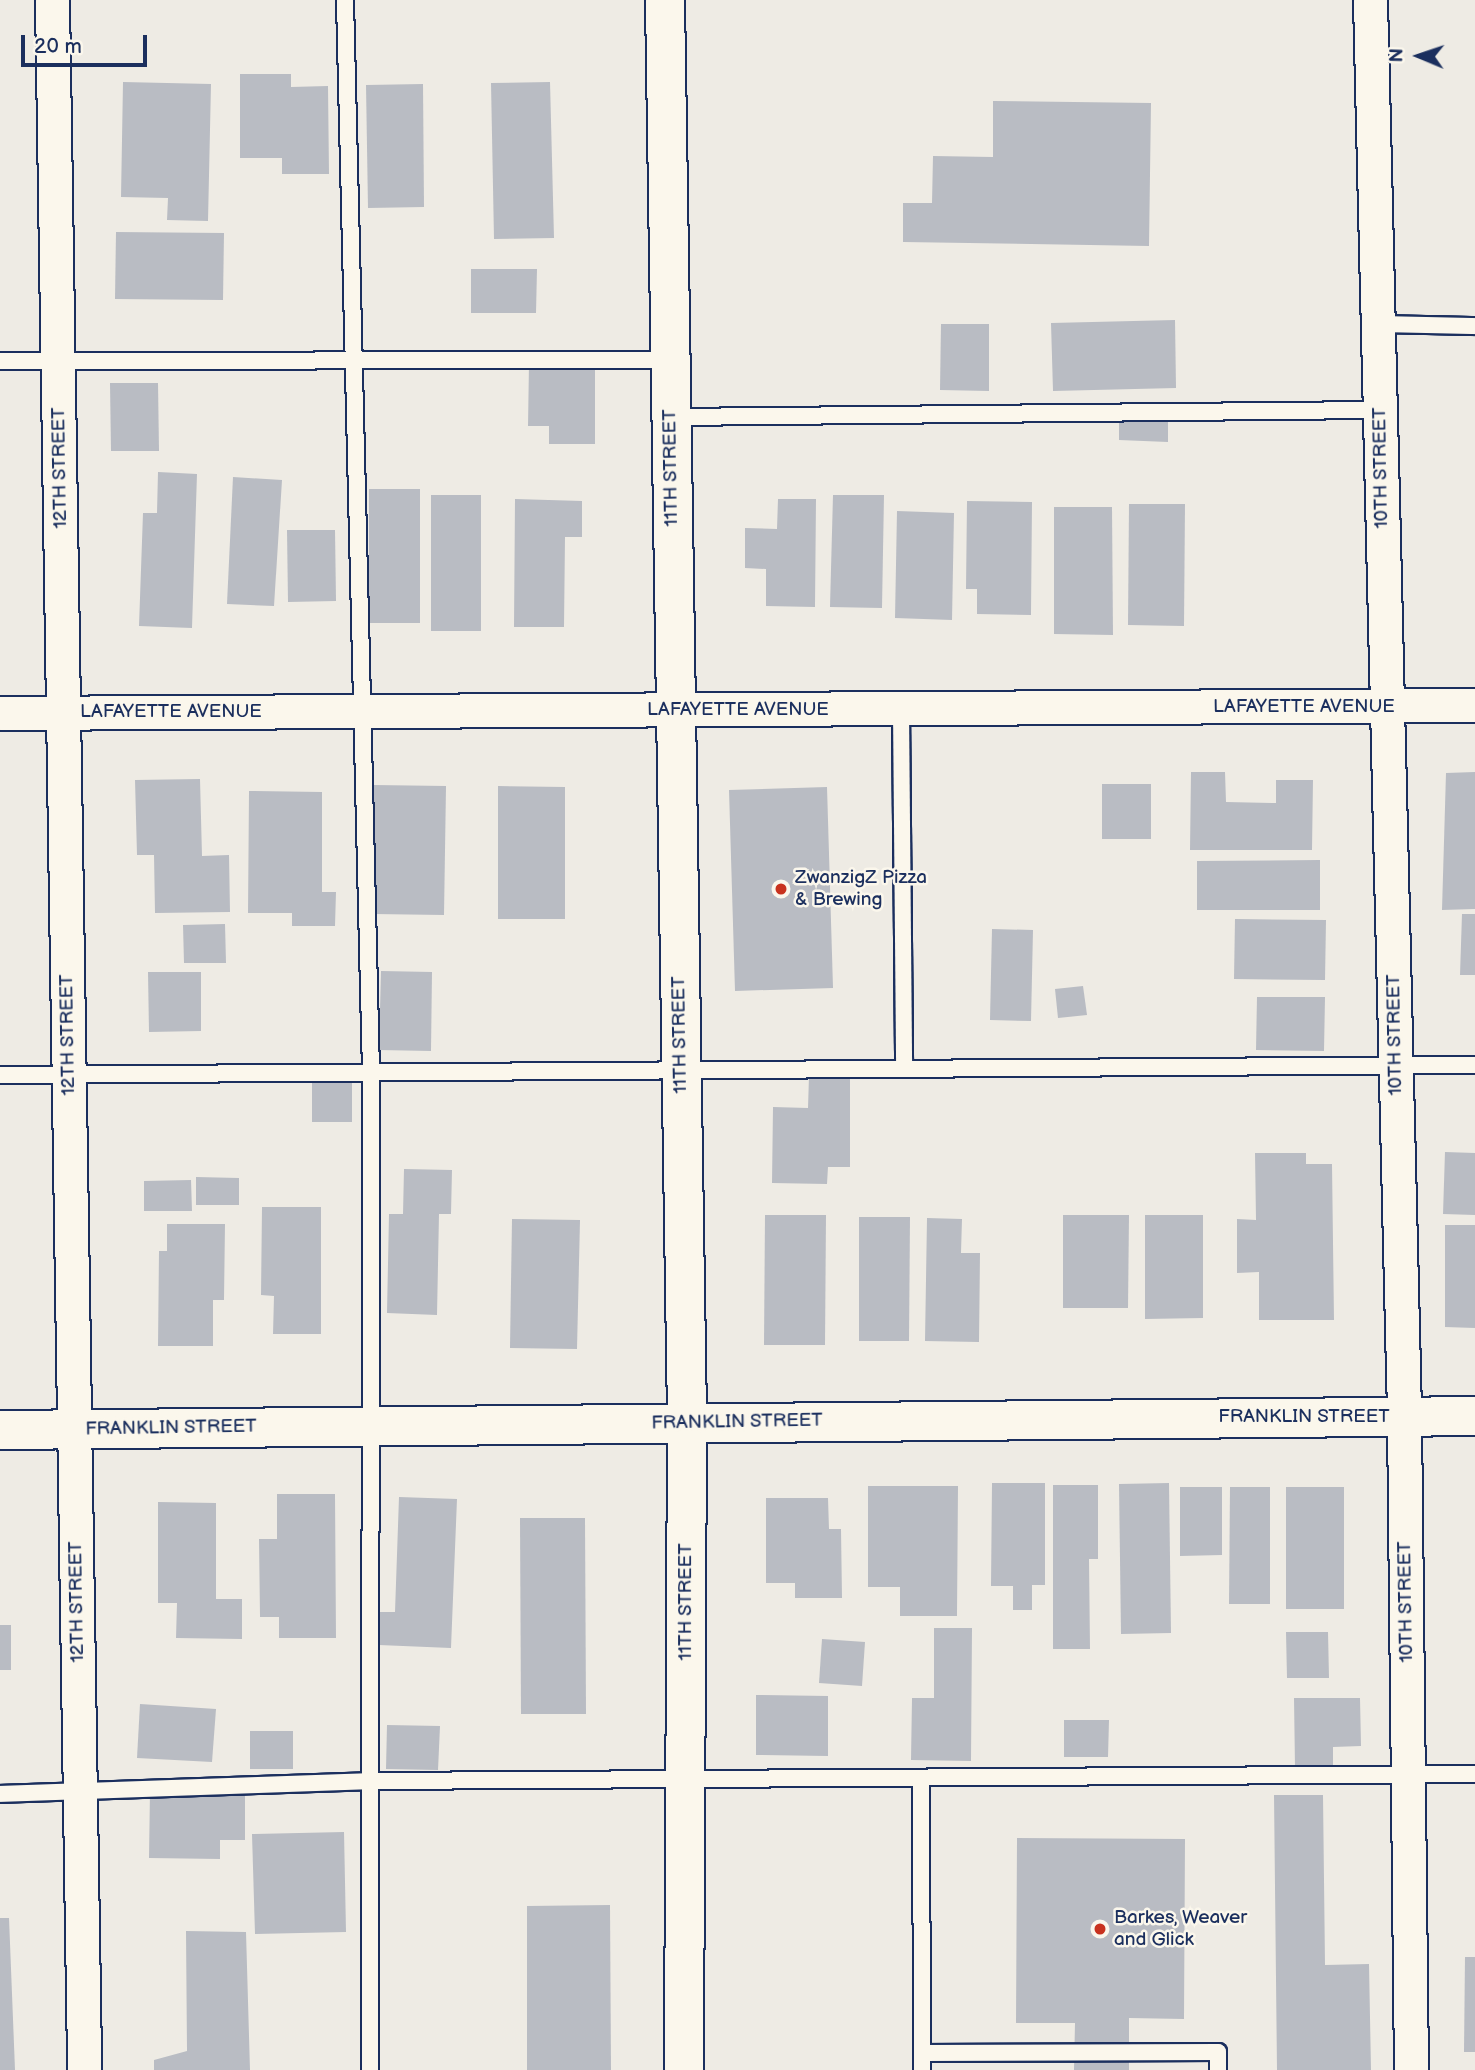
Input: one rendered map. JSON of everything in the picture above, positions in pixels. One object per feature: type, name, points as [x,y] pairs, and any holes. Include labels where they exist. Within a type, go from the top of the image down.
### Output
[{"type":"street","name":"12TH STREET","points":[[52,0],[84,2070]]},
{"type":"street","name":"11TH STREET","points":[[665,0],[687,1422],[684,2070]]},
{"type":"street","name":"10TH STREET","points":[[1370,0],[1404,1416],[1411,2070]]},
{"type":"street","name":"LAFAYETTE AVENUE","points":[[0,713],[1475,705]]},
{"type":"street","name":"FRANKLIN STREET","points":[[0,1430],[1475,1416]]},
{"type":"lane","points":[[345,0],[372,1072],[370,1426],[373,1781],[370,2070]]},
{"type":"lane","points":[[1377,324],[1475,326]]},
{"type":"lane","points":[[0,361],[669,360]]},
{"type":"lane","points":[[670,417],[1379,410]]},
{"type":"lane","points":[[901,709],[904,1068]]},
{"type":"lane","points":[[0,1075],[1475,1065]]},
{"type":"lane","points":[[0,1794],[80,1793],[125,1787],[373,1781],[1475,1774]]},
{"type":"lane","points":[[921,1778],[922,2070]]},
{"type":"lane","points":[[922,2053],[1218,2052],[1218,2070]]},
{"type":"building","points":[[240,74],[291,74],[291,87],[328,86],[329,174],[282,174],[282,158],[240,158]]},
{"type":"building","points":[[123,82],[211,84],[208,221],[167,220],[168,198],[121,197]]},
{"type":"building","points":[[550,82],[554,238],[494,239],[491,83]]},
{"type":"building","points":[[423,84],[424,207],[368,208],[366,85]]},
{"type":"building","points":[[993,101],[1151,103],[1149,246],[903,242],[903,203],[932,203],[933,156],[993,157]]},
{"type":"building","points":[[116,232],[224,233],[223,300],[115,299]]},
{"type":"building","points":[[471,269],[537,269],[536,313],[471,313]]},
{"type":"building","points":[[1175,320],[1176,388],[1053,391],[1051,323]]},
{"type":"building","points":[[941,324],[989,324],[989,391],[940,390]]},
{"type":"building","points":[[529,363],[595,363],[595,444],[549,444],[549,426],[528,426]]},
{"type":"building","points":[[110,383],[158,383],[159,451],[111,451]]},
{"type":"building","points":[[1119,417],[1168,418],[1168,442],[1119,440]]},
{"type":"building","points":[[158,472],[197,474],[192,628],[139,626],[143,513],[157,513]]},
{"type":"building","points":[[233,477],[282,480],[274,606],[227,604]]},
{"type":"building","points":[[369,489],[420,489],[420,623],[369,623]]},
{"type":"building","points":[[431,495],[481,495],[481,631],[431,631]]},
{"type":"building","points":[[833,495],[884,495],[882,608],[830,607]]},
{"type":"building","points":[[515,499],[582,501],[582,537],[565,537],[564,627],[514,627]]},
{"type":"building","points":[[778,499],[816,499],[815,607],[766,606],[766,569],[745,568],[745,528],[777,529]]},
{"type":"building","points":[[967,501],[1032,502],[1031,615],[977,614],[977,589],[966,589]]},
{"type":"building","points":[[1129,504],[1185,504],[1184,626],[1128,625]]},
{"type":"building","points":[[1054,507],[1112,507],[1113,635],[1054,634]]},
{"type":"building","points":[[897,511],[954,513],[952,620],[895,618]]},
{"type":"building","points":[[287,530],[335,530],[336,601],[288,602]]},
{"type":"building","points":[[1191,772],[1225,772],[1226,802],[1276,803],[1276,780],[1313,780],[1312,850],[1190,850]]},
{"type":"building","points":[[1475,772],[1475,909],[1442,910],[1446,773]]},
{"type":"building","points":[[200,779],[202,856],[229,855],[230,912],[155,913],[154,855],[137,855],[135,780]]},
{"type":"building","points":[[1102,784],[1151,784],[1151,839],[1102,839]]},
{"type":"building","points":[[374,785],[446,786],[444,915],[373,914]]},
{"type":"building","points":[[498,786],[565,787],[565,919],[498,919]]},
{"type":"building","name":"ZwanzigZ Pizza & Brewing","points":[[827,787],[833,988],[735,991],[729,790]]},
{"type":"building","points":[[249,791],[322,792],[322,892],[336,892],[335,926],[292,926],[292,913],[248,913]]},
{"type":"building","points":[[1320,860],[1320,910],[1197,910],[1197,861]]},
{"type":"building","points":[[1462,914],[1475,914],[1475,975],[1460,975]]},
{"type":"building","points":[[1235,919],[1326,920],[1325,980],[1234,979]]},
{"type":"building","points":[[225,924],[226,963],[184,963],[183,925]]},
{"type":"building","points":[[992,929],[1033,930],[1031,1021],[990,1020]]},
{"type":"building","points":[[381,971],[432,972],[431,1051],[379,1050]]},
{"type":"building","points":[[148,972],[201,972],[201,1031],[149,1032]]},
{"type":"building","points":[[1083,986],[1087,1015],[1058,1018],[1055,989]]},
{"type":"building","points":[[1257,997],[1325,997],[1324,1051],[1256,1050]]},
{"type":"building","points":[[809,1076],[850,1076],[850,1167],[828,1167],[827,1184],[772,1183],[773,1107],[808,1108]]},
{"type":"building","points":[[312,1078],[352,1079],[352,1122],[312,1122]]},
{"type":"building","points":[[1445,1152],[1475,1153],[1475,1215],[1443,1214]]},
{"type":"building","points":[[1255,1153],[1306,1153],[1306,1164],[1332,1164],[1334,1320],[1259,1320],[1259,1272],[1237,1273],[1237,1219],[1256,1220]]},
{"type":"building","points":[[404,1169],[452,1170],[451,1214],[439,1214],[437,1315],[387,1313],[389,1214],[403,1214]]},
{"type":"building","points":[[196,1177],[239,1178],[239,1205],[196,1205]]},
{"type":"building","points":[[191,1180],[192,1211],[144,1211],[144,1181]]},
{"type":"building","points":[[262,1207],[321,1207],[321,1334],[273,1334],[274,1296],[261,1295]]},
{"type":"building","points":[[765,1215],[826,1215],[825,1345],[764,1345]]},
{"type":"building","points":[[1063,1215],[1129,1215],[1128,1308],[1063,1308]]},
{"type":"building","points":[[1145,1215],[1203,1215],[1203,1318],[1145,1319]]},
{"type":"building","points":[[859,1217],[910,1217],[909,1341],[859,1341]]},
{"type":"building","points":[[927,1218],[962,1219],[961,1253],[980,1253],[979,1342],[925,1341]]},
{"type":"building","points":[[512,1219],[580,1220],[577,1349],[510,1348]]},
{"type":"building","points":[[167,1224],[225,1224],[224,1300],[213,1300],[213,1346],[158,1346],[159,1251],[167,1251]]},
{"type":"building","points":[[1445,1225],[1475,1225],[1475,1328],[1445,1327]]},
{"type":"building","points":[[992,1483],[1045,1483],[1045,1585],[1032,1585],[1032,1610],[1013,1610],[1013,1586],[991,1586]]},
{"type":"building","points":[[1169,1483],[1171,1633],[1121,1634],[1119,1484]]},
{"type":"building","points":[[1053,1485],[1098,1485],[1098,1559],[1089,1559],[1090,1649],[1053,1649]]},
{"type":"building","points":[[868,1486],[958,1486],[957,1616],[900,1616],[900,1587],[868,1587]]},
{"type":"building","points":[[1180,1487],[1222,1487],[1222,1555],[1180,1556]]},
{"type":"building","points":[[1230,1487],[1270,1487],[1270,1604],[1229,1604]]},
{"type":"building","points":[[1286,1487],[1344,1487],[1344,1609],[1286,1609]]},
{"type":"building","points":[[277,1494],[335,1494],[336,1638],[279,1638],[279,1617],[260,1617],[259,1539],[277,1539]]},
{"type":"building","points":[[399,1497],[457,1499],[451,1648],[379,1645],[380,1612],[395,1612]]},
{"type":"building","points":[[766,1498],[828,1498],[829,1529],[841,1529],[842,1598],[795,1598],[795,1583],[766,1583]]},
{"type":"building","points":[[158,1502],[216,1503],[216,1599],[242,1599],[242,1639],[176,1638],[177,1603],[158,1603]]},
{"type":"building","points":[[520,1518],[585,1518],[586,1714],[521,1714]]},
{"type":"building","points":[[0,1625],[11,1625],[11,1670],[0,1670]]},
{"type":"building","points":[[934,1628],[972,1628],[971,1761],[911,1760],[912,1698],[934,1698]]},
{"type":"building","points":[[1286,1632],[1328,1632],[1329,1678],[1287,1678]]},
{"type":"building","points":[[822,1639],[865,1642],[862,1686],[819,1683]]},
{"type":"building","points":[[756,1695],[828,1696],[828,1756],[756,1755]]},
{"type":"building","points":[[1294,1698],[1360,1698],[1361,1746],[1333,1747],[1333,1768],[1295,1768]]},
{"type":"building","points":[[140,1704],[216,1709],[212,1762],[137,1758]]},
{"type":"building","points":[[1064,1720],[1109,1720],[1108,1757],[1064,1757]]},
{"type":"building","points":[[387,1725],[440,1726],[438,1770],[386,1769]]},
{"type":"building","points":[[250,1731],[293,1731],[293,1769],[250,1769]]},
{"type":"building","points":[[150,1791],[245,1792],[245,1840],[220,1840],[220,1859],[149,1858]]},
{"type":"building","points":[[1274,1795],[1323,1795],[1325,1965],[1369,1964],[1371,2070],[1277,2070]]},
{"type":"building","points":[[344,1832],[346,1932],[255,1934],[252,1834]]},
{"type":"building","name":"Barkes, Weaver and Glick","points":[[1017,1838],[1185,1839],[1184,2019],[1129,2018],[1129,2070],[1074,2070],[1075,2023],[1016,2023]]},
{"type":"building","points":[[610,1905],[611,2070],[527,2070],[527,1906]]},
{"type":"building","points":[[0,1918],[9,1918],[15,2070],[0,2070]]},
{"type":"building","points":[[186,1931],[246,1932],[250,2070],[154,2070],[154,2060],[187,2051]]},
{"type":"building","points":[[1465,1957],[1475,1957],[1475,2052],[1464,2052]]},
{"type":"place","name":"ZwanzigZ Pizza & Brewing","points":[[781,889]]},
{"type":"place","name":"Barkes, Weaver and Glick","points":[[1100,1929]]}]
